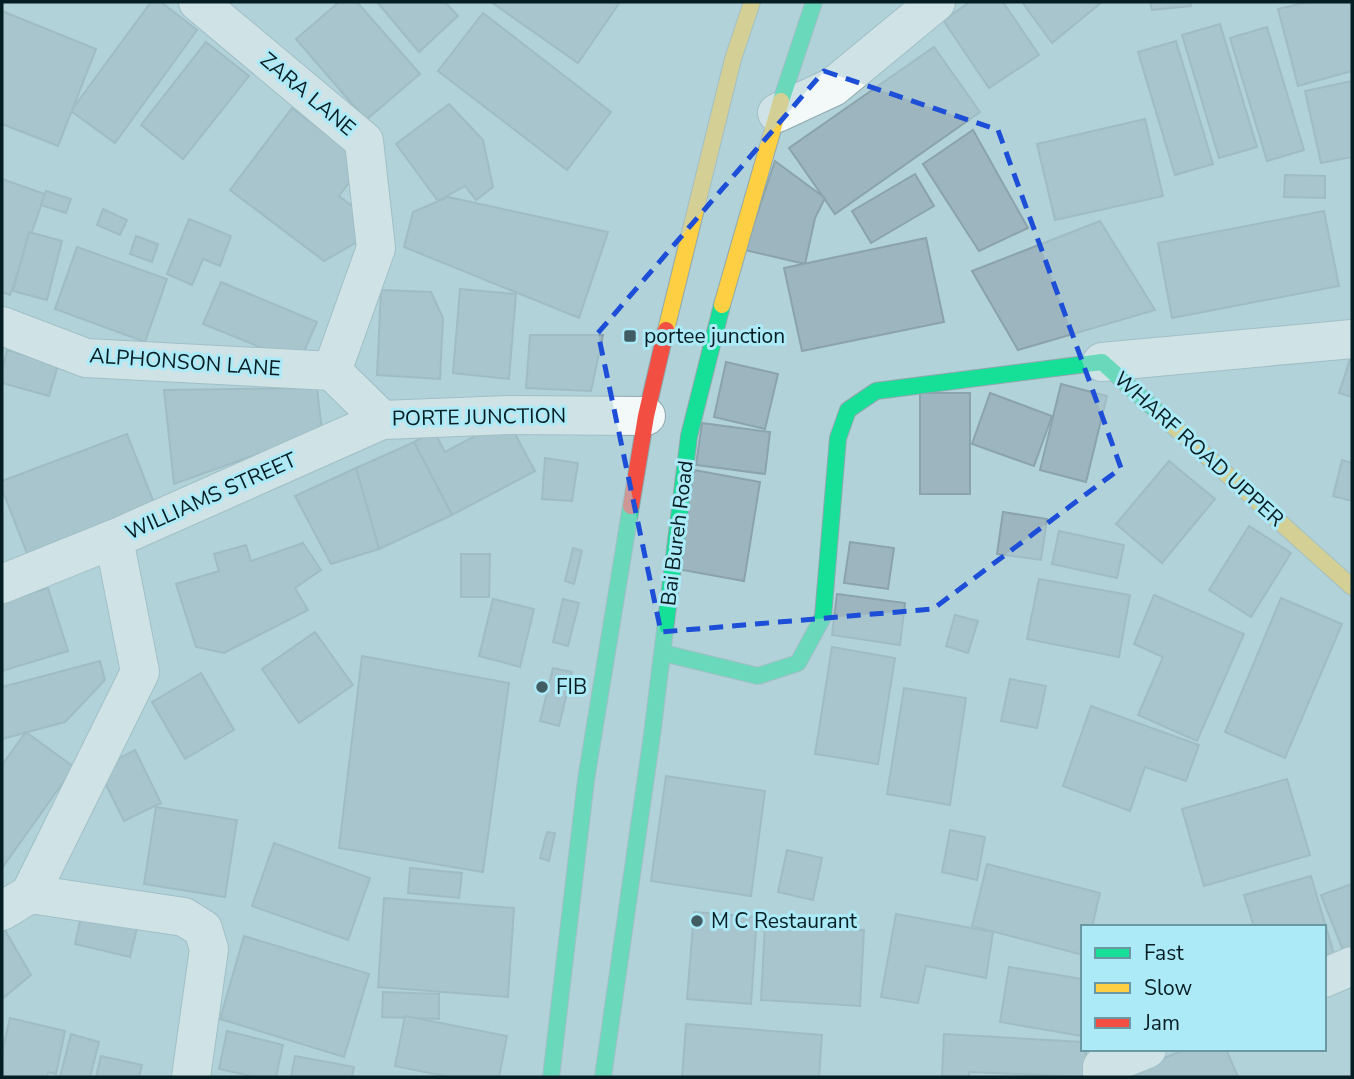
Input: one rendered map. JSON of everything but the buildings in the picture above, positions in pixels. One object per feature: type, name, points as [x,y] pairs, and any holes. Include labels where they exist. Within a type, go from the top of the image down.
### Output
[{"type":"main road","points":[[551,1077],[586,780],[646,416],[694,210],[733,59],[752,2]]},
{"type":"main road","name":"Bai Bureh Road","points":[[603,1077],[663,653],[689,436],[723,299],[777,113],[814,2]]},
{"type":"main road","name":"WHARF ROAD UPPER","points":[[663,653],[758,676],[797,663],[823,617],[838,438],[848,410],[876,391],[1102,362],[1352,587]]},
{"type":"street","name":"ZARA LANE","points":[[198,2],[364,141],[376,248],[332,371]]},
{"type":"street","points":[[777,113],[833,87],[936,2]]},
{"type":"street","name":"ALPHONSON LANE","points":[[2,326],[86,358],[332,371]]},
{"type":"street","points":[[1102,362],[1349,330]]},
{"type":"street","name":"PORTE JUNCTION","points":[[332,371],[382,420],[509,415],[646,416]]},
{"type":"street","name":"WILLIAMS STREET","points":[[16,902],[140,672],[114,539],[382,420]]},
{"type":"street","points":[[2,584],[114,539]]},
{"type":"street","points":[[16,902],[184,917],[203,929],[209,950],[191,1077]]},
{"type":"street","points":[[1326,977],[1352,966]]},
{"type":"street","points":[[1102,1077],[1102,1068],[1142,1051]]},
{"type":"highlighted area","points":[[824,71],[998,130],[1121,468],[933,609],[661,632],[598,333]]},
{"type":"traffic: fast","points":[[781,101],[814,2]]},
{"type":"traffic: fast","points":[[603,1077],[652,735],[689,436],[722,305]]},
{"type":"traffic: fast","points":[[663,653],[758,676],[798,663],[823,617],[838,438],[848,410],[876,391],[1102,362],[1161,415]]},
{"type":"traffic: fast","points":[[551,1077],[586,780],[631,506]]},
{"type":"traffic: slow","points":[[666,330],[733,59],[752,2]]},
{"type":"traffic: slow","points":[[722,305],[781,101]]},
{"type":"traffic: slow","points":[[1161,415],[1352,587]]},
{"type":"traffic: jam","points":[[631,506],[646,416],[666,330]]},
{"type":"place","name":"portee junction","points":[[630,336]]},
{"type":"place","name":"FIB","points":[[542,687]]},
{"type":"place","name":"M C Restaurant","points":[[697,921]]}]
